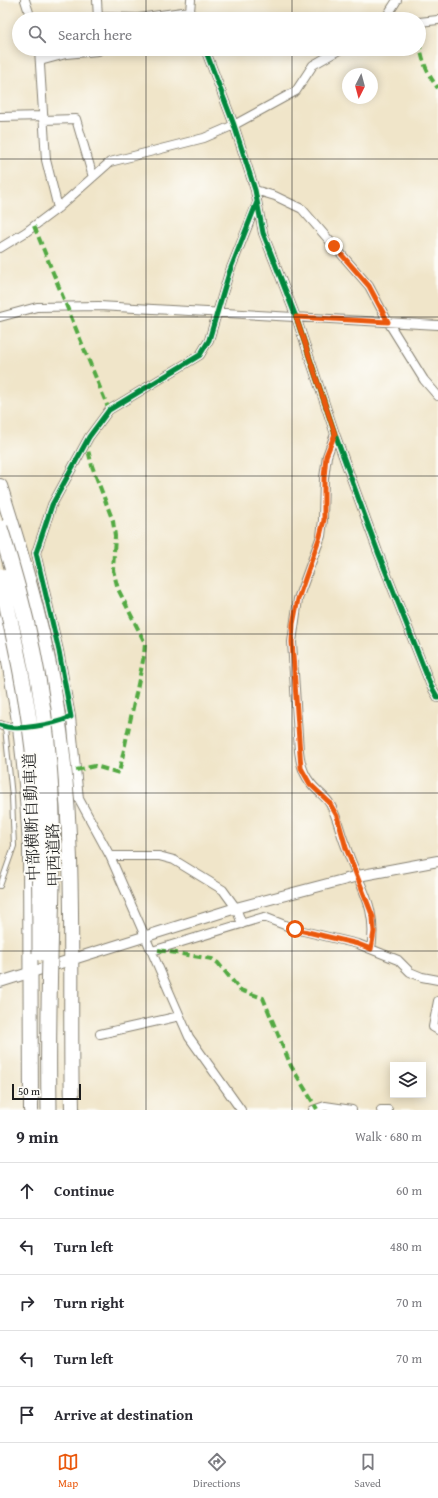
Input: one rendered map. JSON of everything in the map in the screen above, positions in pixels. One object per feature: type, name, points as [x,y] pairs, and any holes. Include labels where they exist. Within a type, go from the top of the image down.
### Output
[{"type":"highway","name":"甲西道路","points":[[0,486],[30,580],[45,648],[65,719],[70,836],[72,1110]]},
{"type":"highway","name":"中部横断自動車道","points":[[0,528],[30,636],[39,685],[51,795],[52,853],[48,1043],[49,1110]]},
{"type":"highway","name":"中部横断自動車道","points":[[0,576],[24,687],[37,794],[42,1110]]},
{"type":"highway","name":"甲西道路","points":[[0,618],[5,637],[20,727],[30,845],[31,1110]]},
{"type":"street","points":[[25,0],[29,12]]},
{"type":"street","points":[[97,0],[98,12]]},
{"type":"street","points":[[191,0],[191,12]]},
{"type":"street","points":[[389,12],[397,0]]},
{"type":"street","points":[[426,21],[438,20]]},
{"type":"street","points":[[40,56],[46,160],[58,208]]},
{"type":"street","points":[[40,61],[59,56]]},
{"type":"street","points":[[208,56],[234,125],[255,190],[263,233],[296,317],[335,434],[378,552],[431,686],[438,698]]},
{"type":"street","points":[[0,248],[26,232],[58,208],[110,162],[204,138],[234,125],[296,91],[313,65],[329,56]]},
{"type":"street","points":[[0,117],[76,119],[93,177]]},
{"type":"street","points":[[255,190],[275,196],[302,209],[369,286],[388,322],[424,380],[438,396]]},
{"type":"street","points":[[241,1110],[193,1043],[110,856],[79,799],[65,719],[59,651],[36,553],[52,505],[89,437],[109,410],[200,355],[209,340],[228,273],[257,201]]},
{"type":"street","points":[[0,317],[37,308],[99,306],[438,325]]},
{"type":"street","points":[[335,434],[326,456],[324,478],[324,520],[320,536],[298,599],[292,642],[301,768],[310,784],[329,802],[337,816],[346,848],[373,917],[374,932],[371,949]]},
{"type":"street","points":[[2,726],[20,727],[65,719]]},
{"type":"street","points":[[110,856],[159,856],[174,860],[223,890],[236,908],[242,924]]},
{"type":"street","points":[[0,982],[236,908],[358,876],[438,861]]},
{"type":"street","points":[[152,951],[264,917],[295,929],[358,944],[398,960],[410,972],[416,975],[438,980]]},
{"type":"street","points":[[438,1001],[433,1027],[438,1030]]},
{"type":"street","points":[[100,1034],[180,1016]]},
{"type":"street","points":[[314,1110],[324,1106],[352,1110]]},
{"type":"street","points":[[381,1110],[388,1110]]},
{"type":"lane","points":[[0,886],[14,846],[12,796],[2,726]]},
{"type":"marked path","points":[[422,56],[430,77],[438,88]]},
{"type":"marked path","points":[[34,226],[109,410]]},
{"type":"marked path","points":[[76,770],[95,766],[119,773],[144,656],[145,643],[118,589],[113,570],[115,536],[113,521],[92,466],[86,442]]},
{"type":"marked path","points":[[158,950],[212,959],[218,963],[240,990],[263,998],[291,1066],[317,1109]]},
{"type":"cycle path","points":[[208,56],[234,125],[255,190],[263,233],[296,317],[335,434],[378,552],[431,686],[438,698]]},
{"type":"cycle path","points":[[0,725],[16,728],[36,726],[71,717],[59,651],[36,553],[52,505],[89,437],[109,410],[200,355],[209,340],[229,273],[257,202]]},
{"type":"route","points":[[295,929],[358,944],[371,949],[374,932],[373,917],[368,901],[346,848],[337,816],[329,802],[310,784],[301,768],[292,642],[293,624],[298,599],[320,536],[324,520],[323,500],[326,456],[335,434],[296,317],[388,322],[369,286],[334,246]]}]
